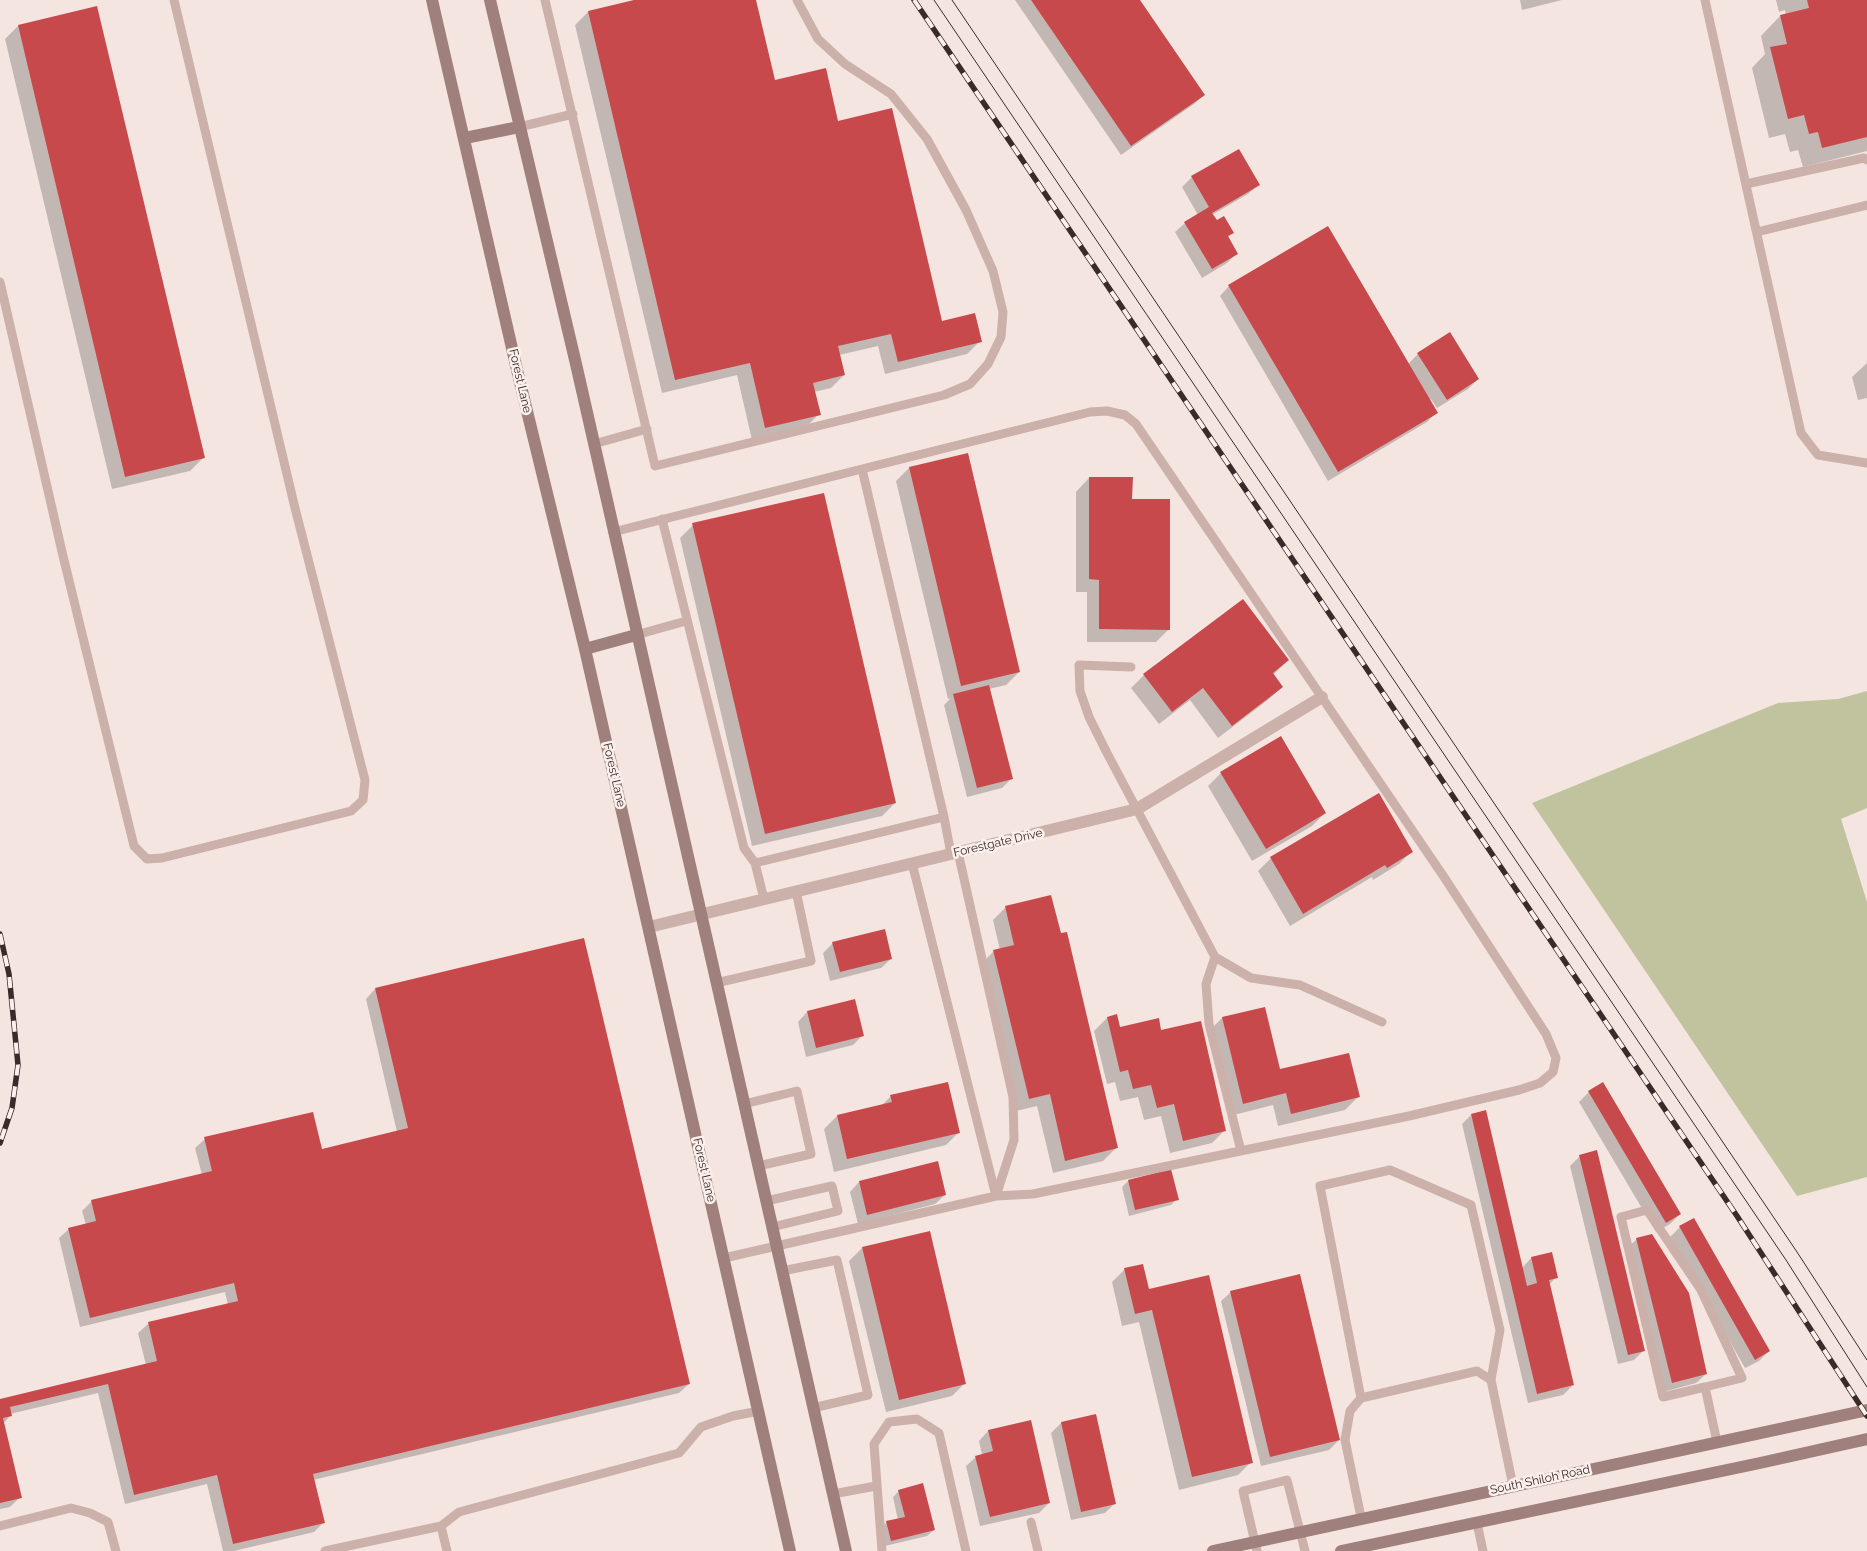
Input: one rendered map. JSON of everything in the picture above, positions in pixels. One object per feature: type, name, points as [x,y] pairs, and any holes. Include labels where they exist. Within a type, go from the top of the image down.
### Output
[{"type":"main road","name":"Forest Lane","points":[[432,0],[520,380],[585,648],[790,1551]]},
{"type":"main road","points":[[490,0],[594,444],[846,1551]]},
{"type":"main road","points":[[465,138],[519,127]]},
{"type":"main road","points":[[585,648],[636,635]]},
{"type":"main road","name":"South Shiloh Road","points":[[1213,1551],[1256,1546],[1300,1531],[1361,1517],[1867,1410]]},
{"type":"main road","points":[[1341,1551],[1867,1439]]},
{"type":"street","name":"Forestgate Drive","points":[[649,927],[1137,809],[1322,697]]},
{"type":"lane","points":[[0,282],[63,556],[134,846],[147,859],[162,858],[351,811],[363,800],[365,780],[293,498],[174,0]]},
{"type":"lane","points":[[545,0],[655,466],[944,395],[970,384],[988,364],[1001,337],[1003,312],[993,271],[966,210],[927,139],[890,94],[845,64],[818,39],[797,0]]},
{"type":"lane","points":[[1705,0],[1802,433],[1818,456],[1867,463]]},
{"type":"lane","points":[[519,127],[573,114]]},
{"type":"lane","points":[[1746,184],[1864,158],[1867,160]]},
{"type":"lane","points":[[1757,232],[1867,205]]},
{"type":"lane","points":[[614,532],[1090,412],[1107,411],[1125,415],[1136,424],[1444,877],[1546,1034],[1556,1058],[1553,1072],[1540,1083],[1519,1090],[1033,1194],[996,1196],[724,1258]]},
{"type":"lane","points":[[594,444],[647,429]]},
{"type":"lane","points":[[862,469],[944,817],[1013,1097],[1014,1140],[996,1196]]},
{"type":"lane","points":[[662,519],[744,848],[755,863],[764,899]]},
{"type":"lane","points":[[636,635],[686,621]]},
{"type":"lane","points":[[1132,667],[1079,665],[1080,691],[1089,717],[1214,957],[1251,978],[1300,985],[1382,1022]]},
{"type":"lane","points":[[755,863],[944,817]]},
{"type":"lane","points":[[912,863],[996,1196]]},
{"type":"lane","points":[[716,982],[811,960],[796,891]]},
{"type":"lane","points":[[1214,957],[1206,984],[1209,1024],[1241,1151]]},
{"type":"lane","points":[[744,1104],[797,1091],[811,1154],[758,1166]]},
{"type":"lane","points":[[1361,1398],[1320,1186],[1390,1170],[1471,1205],[1500,1330],[1491,1380],[1513,1486]]},
{"type":"lane","points":[[766,1201],[832,1186],[838,1211],[772,1227]]},
{"type":"lane","points":[[1647,1210],[1701,1290],[1742,1378],[1705,1387],[1663,1397],[1621,1217],[1647,1210]]},
{"type":"lane","points":[[782,1271],[837,1260],[868,1396],[813,1408]]},
{"type":"lane","points":[[1361,1517],[1345,1440],[1350,1411],[1361,1398],[1477,1371],[1491,1380]]},
{"type":"lane","points":[[1705,1387],[1716,1442]]},
{"type":"lane","points":[[325,1551],[441,1526],[459,1512],[679,1453],[701,1427],[733,1416],[759,1411]]},
{"type":"lane","points":[[882,1551],[874,1444],[889,1422],[917,1419],[939,1433],[966,1551]]},
{"type":"lane","points":[[1256,1546],[1243,1491],[1287,1480],[1305,1551]]},
{"type":"lane","points":[[833,1494],[876,1486]]},
{"type":"lane","points":[[0,1526],[71,1508],[90,1513],[108,1522],[116,1551]]},
{"type":"lane","points":[[1031,1522],[1038,1551]]},
{"type":"lane","points":[[1477,1523],[1483,1551]]},
{"type":"lane","points":[[441,1526],[447,1551]]},
{"type":"green space","points":[[1867,691],[1867,808],[1841,819],[1867,902],[1867,1177],[1797,1196],[1532,803],[1778,703],[1838,699]]},
{"type":"building","points":[[634,0],[756,0],[775,80],[826,68],[838,121],[892,108],[942,321],[975,313],[982,342],[898,362],[891,334],[838,346],[845,375],[813,383],[821,415],[765,428],[750,363],[675,380],[588,11]]},
{"type":"building","points":[[1031,0],[1140,0],[1205,95],[1131,146]]},
{"type":"building","points":[[1807,0],[1867,0],[1867,137],[1822,148],[1818,132],[1809,134],[1804,115],[1788,119],[1770,47],[1787,44],[1780,15],[1809,8]]},
{"type":"building","points":[[97,6],[205,458],[125,477],[18,25]]},
{"type":"building","points":[[1239,149],[1260,185],[1212,213],[1217,220],[1224,216],[1234,233],[1228,236],[1238,254],[1212,269],[1184,222],[1209,207],[1191,176]]},
{"type":"building","points":[[1328,226],[1438,413],[1338,472],[1228,285]]},
{"type":"building","points":[[1450,332],[1479,379],[1447,400],[1417,353]]},
{"type":"building","points":[[968,453],[1020,672],[961,686],[909,467]]},
{"type":"building","points":[[1089,477],[1133,477],[1132,499],[1170,499],[1170,630],[1099,629],[1099,580],[1089,579]]},
{"type":"building","points":[[824,493],[896,803],[765,834],[692,523]]},
{"type":"building","points":[[1243,599],[1289,660],[1273,673],[1283,687],[1232,726],[1203,688],[1172,712],[1143,674]]},
{"type":"building","points":[[989,685],[1013,779],[977,788],[953,694]]},
{"type":"building","points":[[1281,736],[1326,813],[1266,849],[1220,772]]},
{"type":"building","points":[[1379,793],[1413,852],[1387,868],[1385,865],[1303,914],[1270,857]]},
{"type":"building","points":[[1051,895],[1061,933],[1067,932],[1118,1148],[1065,1161],[1050,1094],[1029,1099],[993,950],[1014,945],[1005,906]]},
{"type":"building","points":[[885,929],[892,959],[840,972],[832,942]]},
{"type":"building","points":[[584,938],[690,1384],[313,1474],[325,1523],[233,1544],[217,1475],[134,1495],[108,1384],[10,1407],[12,1416],[3,1418],[22,1498],[0,1503],[0,1399],[157,1361],[148,1322],[238,1301],[234,1283],[90,1318],[68,1228],[96,1221],[91,1200],[212,1171],[204,1137],[313,1112],[322,1149],[408,1128],[375,988]]},
{"type":"building","points":[[855,999],[864,1036],[816,1048],[807,1011]]},
{"type":"building","points":[[1265,1007],[1280,1069],[1349,1053],[1360,1097],[1291,1114],[1286,1093],[1243,1104],[1222,1017]]},
{"type":"building","points":[[1117,1014],[1120,1027],[1159,1018],[1161,1030],[1201,1021],[1226,1131],[1183,1141],[1174,1104],[1157,1108],[1151,1085],[1133,1089],[1128,1070],[1120,1072],[1107,1017]]},
{"type":"building","points":[[948,1082],[960,1133],[847,1159],[837,1115],[892,1102],[890,1095]]},
{"type":"building","points":[[1603,1082],[1681,1214],[1666,1223],[1588,1091]]},
{"type":"building","points":[[1486,1110],[1527,1286],[1537,1283],[1531,1257],[1552,1252],[1558,1278],[1549,1280],[1574,1385],[1537,1394],[1471,1114]]},
{"type":"building","points":[[1597,1150],[1645,1351],[1628,1355],[1579,1155]]},
{"type":"building","points":[[938,1161],[946,1195],[867,1215],[859,1181]]},
{"type":"building","points":[[1171,1169],[1179,1200],[1135,1210],[1128,1180]]},
{"type":"building","points":[[1694,1218],[1770,1351],[1755,1360],[1679,1226]]},
{"type":"building","points":[[930,1231],[966,1384],[899,1400],[862,1247]]},
{"type":"building","points":[[1652,1234],[1689,1293],[1707,1374],[1672,1383],[1636,1238]]},
{"type":"building","points":[[1143,1264],[1149,1289],[1209,1275],[1253,1463],[1192,1477],[1152,1310],[1135,1314],[1124,1268]]},
{"type":"building","points":[[1300,1274],[1340,1440],[1270,1457],[1230,1291]]},
{"type":"building","points":[[1096,1414],[1116,1504],[1081,1512],[1061,1422]]},
{"type":"building","points":[[1031,1420],[1050,1503],[990,1517],[975,1456],[993,1451],[988,1430]]},
{"type":"building","points":[[923,1483],[935,1530],[891,1541],[886,1521],[905,1517],[898,1490]]},
{"type":"tram line","points":[[934,0],[1786,1260],[1867,1387]]},
{"type":"tram line","points":[[952,0],[1797,1252],[1867,1360]]},
{"type":"railway","points":[[914,0],[1737,1216],[1867,1416]]},
{"type":"railway","points":[[0,934],[9,974],[18,1065],[12,1108],[0,1143]]}]
